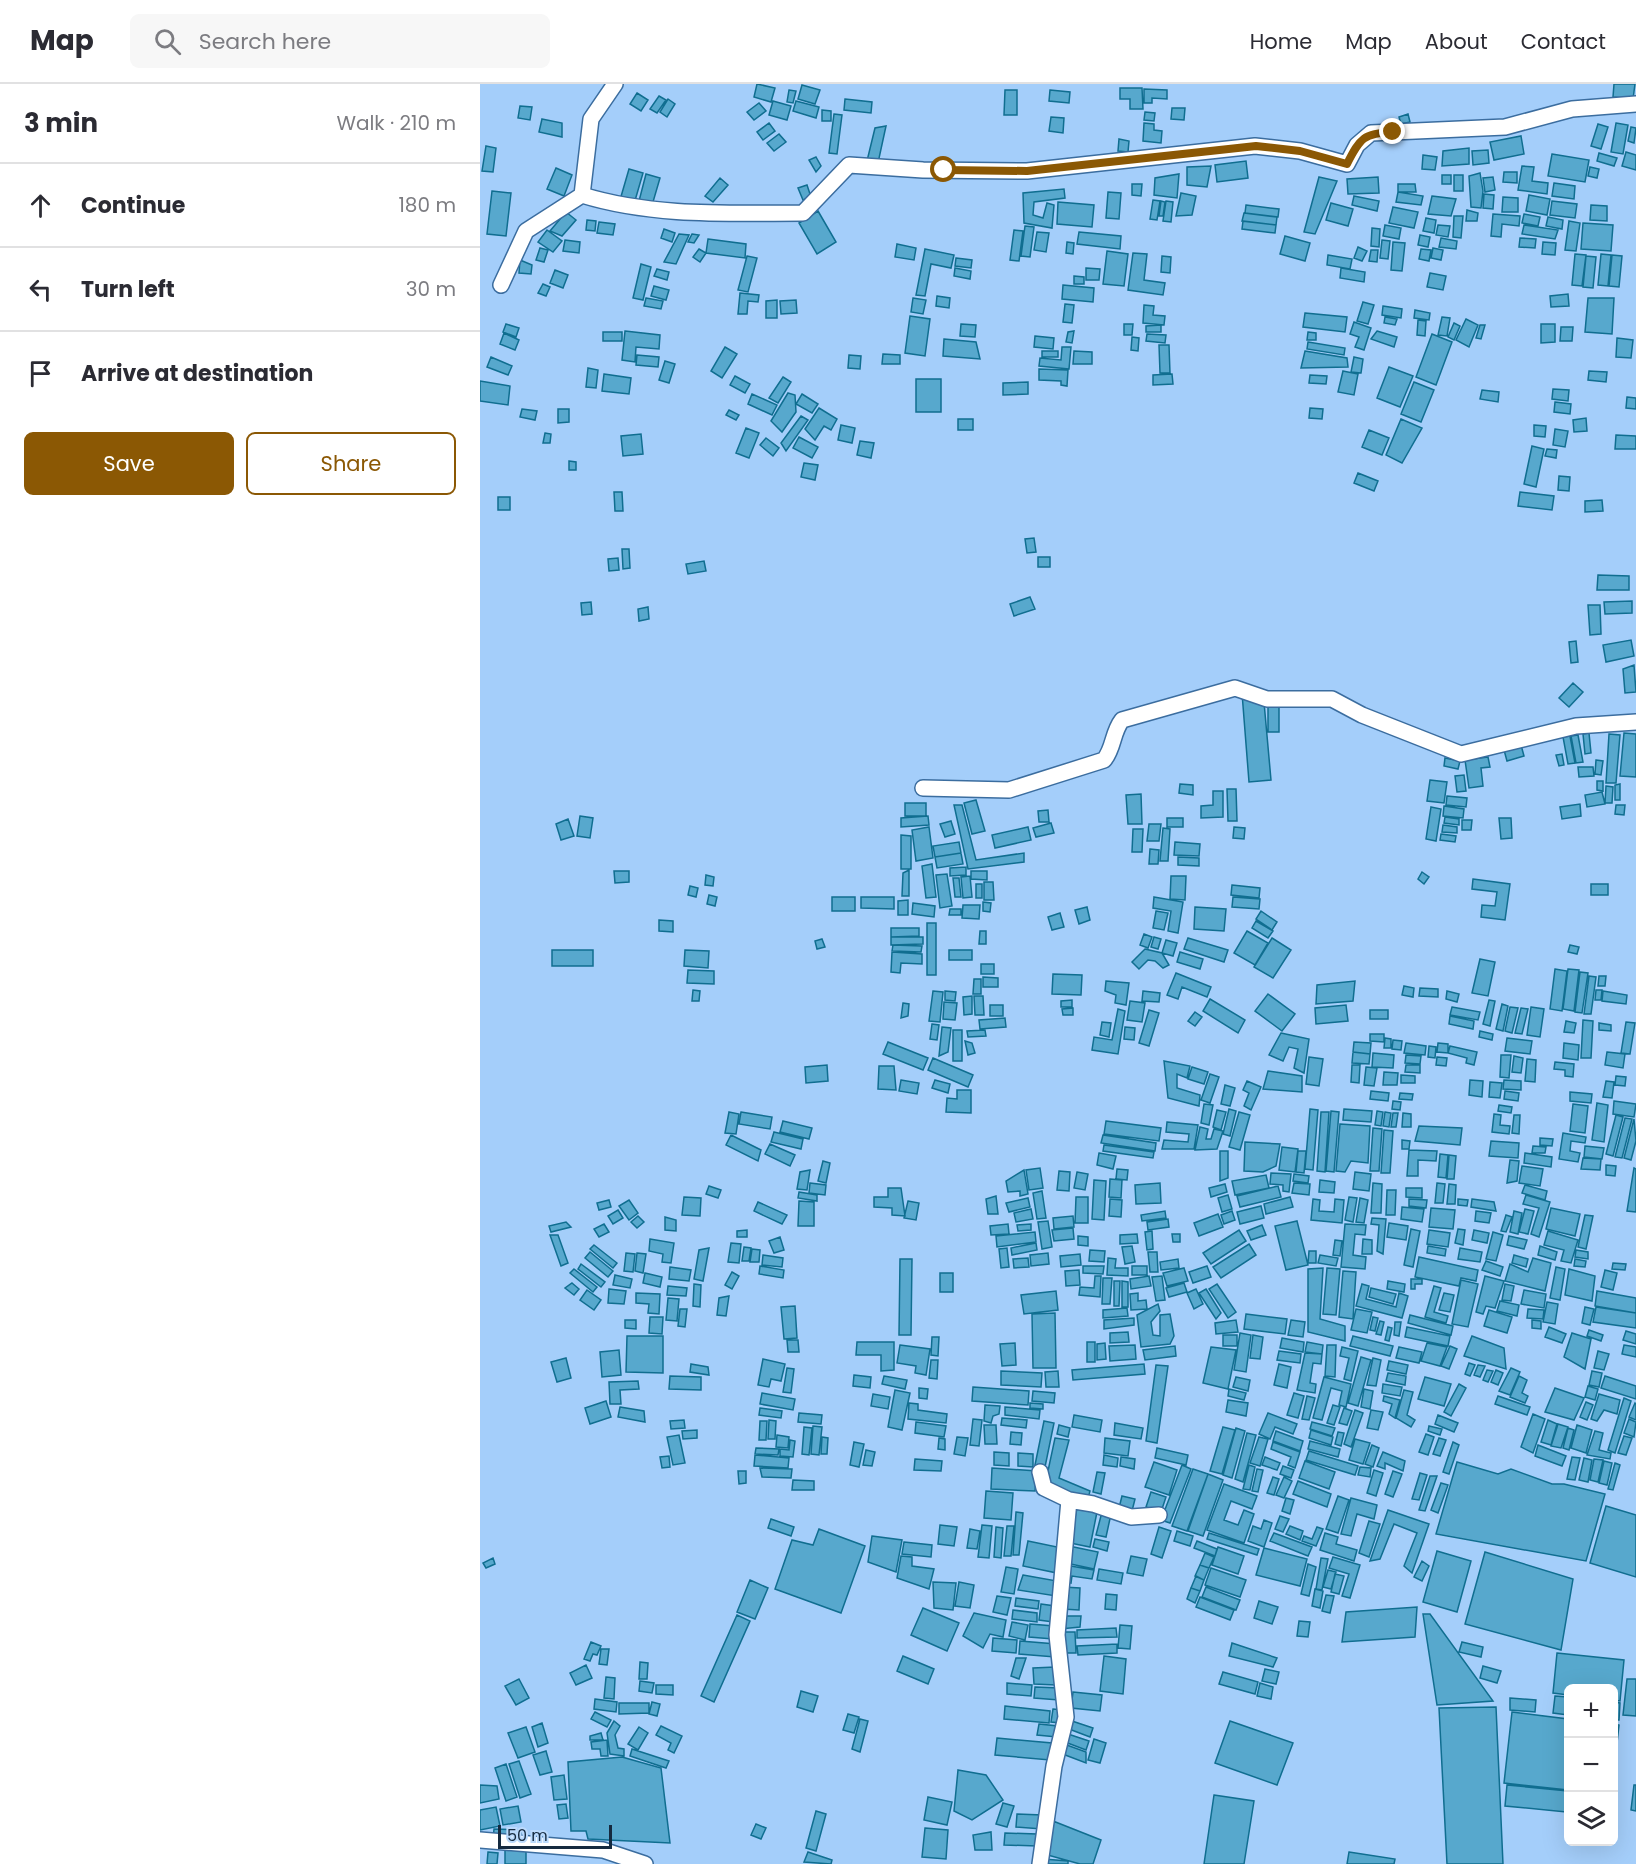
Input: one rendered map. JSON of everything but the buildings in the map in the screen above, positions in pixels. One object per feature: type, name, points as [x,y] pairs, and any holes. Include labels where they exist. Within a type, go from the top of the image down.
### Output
[{"type":"street","points":[[582,195],[591,119],[615,84]]},
{"type":"street","points":[[582,195],[610,204],[696,213],[803,213],[849,165],[923,170],[1027,171],[1256,146],[1300,151],[1347,164],[1357,145],[1371,133],[1505,128],[1572,109],[1636,104]]},
{"type":"street","points":[[501,285],[526,231],[582,195]]},
{"type":"street","points":[[923,788],[1009,790],[1104,760],[1110,753],[1115,729],[1122,720],[1235,688],[1267,699],[1332,699],[1362,716],[1461,754],[1576,726],[1636,722]]},
{"type":"street","points":[[1040,1472],[1044,1488],[1070,1500],[1093,1504],[1131,1517],[1159,1515]]},
{"type":"street","points":[[1040,1864],[1054,1766],[1066,1717],[1057,1635],[1070,1500]]},
{"type":"street","points":[[480,1840],[603,1850],[645,1864]]},
{"type":"route","points":[[944,170],[1027,171],[1256,146],[1300,151],[1347,164],[1357,145],[1371,133],[1393,132]]}]
